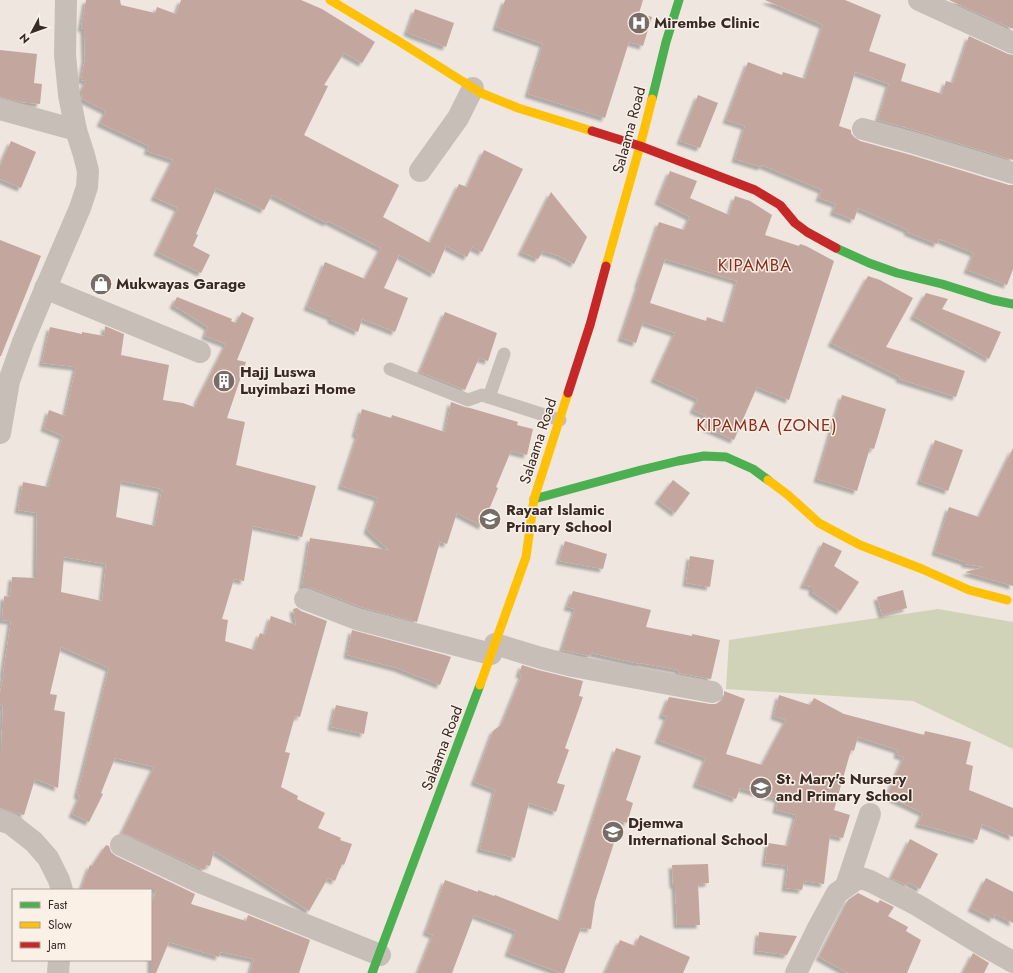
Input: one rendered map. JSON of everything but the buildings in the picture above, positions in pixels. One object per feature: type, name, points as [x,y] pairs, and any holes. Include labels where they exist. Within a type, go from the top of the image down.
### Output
[{"type":"street","points":[[0,433],[9,381],[45,288],[80,208],[86,188],[88,171],[76,130],[69,95],[65,55],[66,0]]},
{"type":"street","points":[[330,0],[481,93],[518,108],[640,146],[755,190],[780,206],[795,223],[807,232],[836,248],[869,263],[897,274],[942,284],[993,300],[1013,304]]},
{"type":"street","name":"Salaama Road","points":[[376,964],[476,699],[526,556],[534,498],[590,325],[640,146],[666,42],[679,0]]},
{"type":"street","points":[[919,0],[1013,42]]},
{"type":"street","points":[[420,171],[458,118],[473,88]]},
{"type":"street","points":[[0,109],[76,130]]},
{"type":"street","points":[[863,129],[1013,173]]},
{"type":"street","points":[[45,288],[200,352]]},
{"type":"street","points":[[534,498],[678,460],[704,456],[726,457],[753,469],[788,495],[819,523],[860,545],[922,569],[969,590],[1007,600]]},
{"type":"street","points":[[305,600],[357,619],[572,666],[712,692]]},
{"type":"street","points":[[846,886],[870,814]]},
{"type":"street","points":[[0,820],[11,824],[34,842],[48,858],[62,889]]},
{"type":"street","points":[[121,845],[376,964]]},
{"type":"street","points":[[796,973],[837,893],[861,878],[870,881],[917,905],[1013,962]]},
{"type":"street","points":[[58,973],[60,961]]},
{"type":"lane","points":[[489,397],[504,354]]},
{"type":"lane","points":[[390,369],[468,400],[482,395],[560,420]]},
{"type":"green space","points":[[938,609],[1013,622],[1013,749],[913,701],[726,689],[729,640]]},
{"type":"traffic: fast","points":[[652,99],[666,42],[679,0]]},
{"type":"traffic: fast","points":[[836,248],[869,263],[897,273],[942,284],[993,300],[1013,304]]},
{"type":"traffic: fast","points":[[534,499],[641,470],[704,456],[726,457],[753,469],[768,480]]},
{"type":"traffic: fast","points":[[372,973],[480,685]]},
{"type":"traffic: slow","points":[[330,0],[481,93],[518,108],[592,131]]},
{"type":"traffic: slow","points":[[606,266],[652,99]]},
{"type":"traffic: slow","points":[[480,685],[526,557],[534,499],[568,393]]},
{"type":"traffic: slow","points":[[768,480],[788,495],[819,523],[860,545],[922,569],[969,590],[1007,600]]},
{"type":"traffic: jam","points":[[592,131],[640,146],[755,190],[780,205],[795,223],[807,232],[836,248]]},
{"type":"traffic: jam","points":[[568,393],[590,325],[606,266]]},
{"type":"place","name":"Mirembe Clinic","points":[[639,23]]},
{"type":"place","name":"Mukwayas Garage","points":[[101,284]]},
{"type":"place","name":"Hajj Luswa Luyimbazi Home","points":[[224,381]]},
{"type":"place","name":"Rayaat Islamic Primary School","points":[[490,519]]},
{"type":"place","name":"St. Mary's Nursery and Primary School","points":[[761,788]]},
{"type":"place","name":"Djemwa International School","points":[[613,832]]},
{"type":"district","name":"KIPAMBA","points":[[755,265]]},
{"type":"district","name":"KIPAMBA (ZONE)","points":[[767,425]]}]
